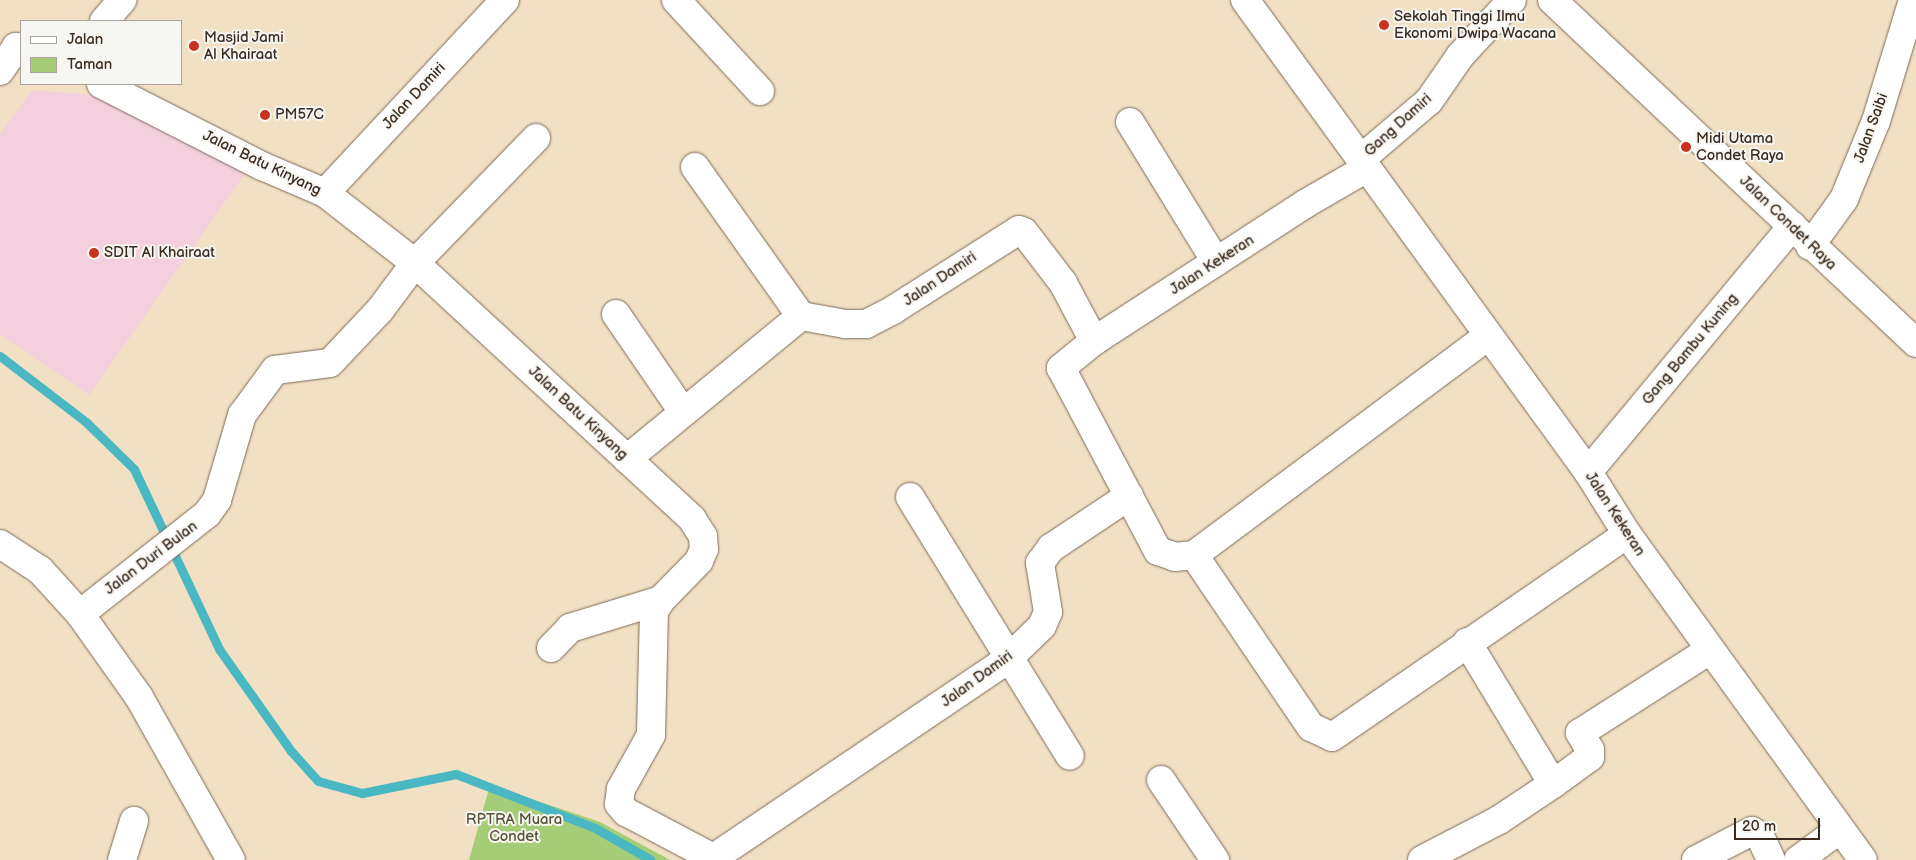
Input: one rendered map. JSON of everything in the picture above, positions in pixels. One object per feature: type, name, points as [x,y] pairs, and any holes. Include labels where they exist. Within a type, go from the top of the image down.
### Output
[{"type":"street","points":[[105,20],[122,0]]},
{"type":"street","name":"Jalan Damiri","points":[[325,194],[505,0]]},
{"type":"street","points":[[676,0],[760,91]]},
{"type":"street","name":"Jalan Kekeran","points":[[1245,0],[1588,472],[1627,534],[1864,860]]},
{"type":"street","name":"Gang Damiri","points":[[1364,163],[1429,101],[1460,56],[1512,0]]},
{"type":"street","name":"Jalan Condet Raya","points":[[1552,0],[1792,226],[1810,246],[1916,343]]},
{"type":"street","name":"Jalan Saibi","points":[[1810,246],[1844,199],[1876,121],[1913,0]]},
{"type":"street","points":[[0,71],[13,45]]},
{"type":"street","name":"Jalan Batu Kinyang","points":[[103,85],[262,166],[325,194],[415,263],[692,519],[703,536],[704,549],[699,561],[661,600],[652,623],[651,735],[621,789],[619,804],[626,812],[716,858]]},
{"type":"street","points":[[1130,122],[1216,262]]},
{"type":"street","name":"Jalan Duri Bulan","points":[[80,614],[176,540],[217,500],[242,415],[261,385],[275,370],[330,363],[380,310],[415,263],[536,138]]},
{"type":"street","name":"Jalan Kekeran","points":[[1129,496],[1061,368],[1094,341],[1364,163]]},
{"type":"street","points":[[627,459],[801,316],[694,167]]},
{"type":"street","name":"Gang Bambu Kuning","points":[[1588,472],[1792,226]]},
{"type":"street","name":"Jalan Damiri","points":[[801,316],[845,324],[866,324],[1019,230],[1024,232],[1063,283],[1094,341]]},
{"type":"street","points":[[616,314],[683,412]]},
{"type":"street","points":[[1129,496],[1158,551],[1175,557],[1194,555],[1488,336]]},
{"type":"street","name":"Jalan Damiri","points":[[716,858],[1008,659],[1042,626],[1048,612],[1040,563],[1051,548],[1129,496]]},
{"type":"street","points":[[910,497],[1008,659],[1070,756]]},
{"type":"street","points":[[1194,555],[1311,727],[1322,734],[1332,737],[1467,642],[1627,534]]},
{"type":"street","points":[[0,544],[40,570],[80,614],[139,696],[231,860]]},
{"type":"street","points":[[551,648],[570,628],[661,600]]},
{"type":"street","points":[[1467,642],[1553,784]]},
{"type":"street","points":[[1422,860],[1499,820],[1553,784],[1590,757],[1590,750],[1580,733],[1710,650]]},
{"type":"street","points":[[1161,780],[1215,860]]},
{"type":"street","points":[[122,860],[134,821]]},
{"type":"street","points":[[1798,860],[1840,829]]},
{"type":"street","points":[[1696,860],[1752,831],[1760,836],[1771,860]]},
{"type":"shaded area","name":"SDIT Al Khairaat","points":[[32,90],[116,97],[246,172],[89,395],[0,334],[0,134]]},
{"type":"green space","name":"RPTRA Muara Condet","points":[[490,785],[600,822],[670,860],[469,860]]},
{"type":"waterway","points":[[0,356],[86,422],[134,469],[219,649],[291,751],[318,781],[362,793],[456,774],[595,828],[651,860]]},
{"type":"place","name":"Sekolah Tinggi Ilmu Ekonomi Dwipa Wacana","points":[[1384,25]]},
{"type":"place","name":"Masjid Jami Al Khairaat","points":[[194,46]]},
{"type":"place","name":"PM57C","points":[[265,115]]},
{"type":"place","name":"Midi Utama Condet Raya","points":[[1686,147]]},
{"type":"place","name":"SDIT Al Khairaat","points":[[94,253]]}]
